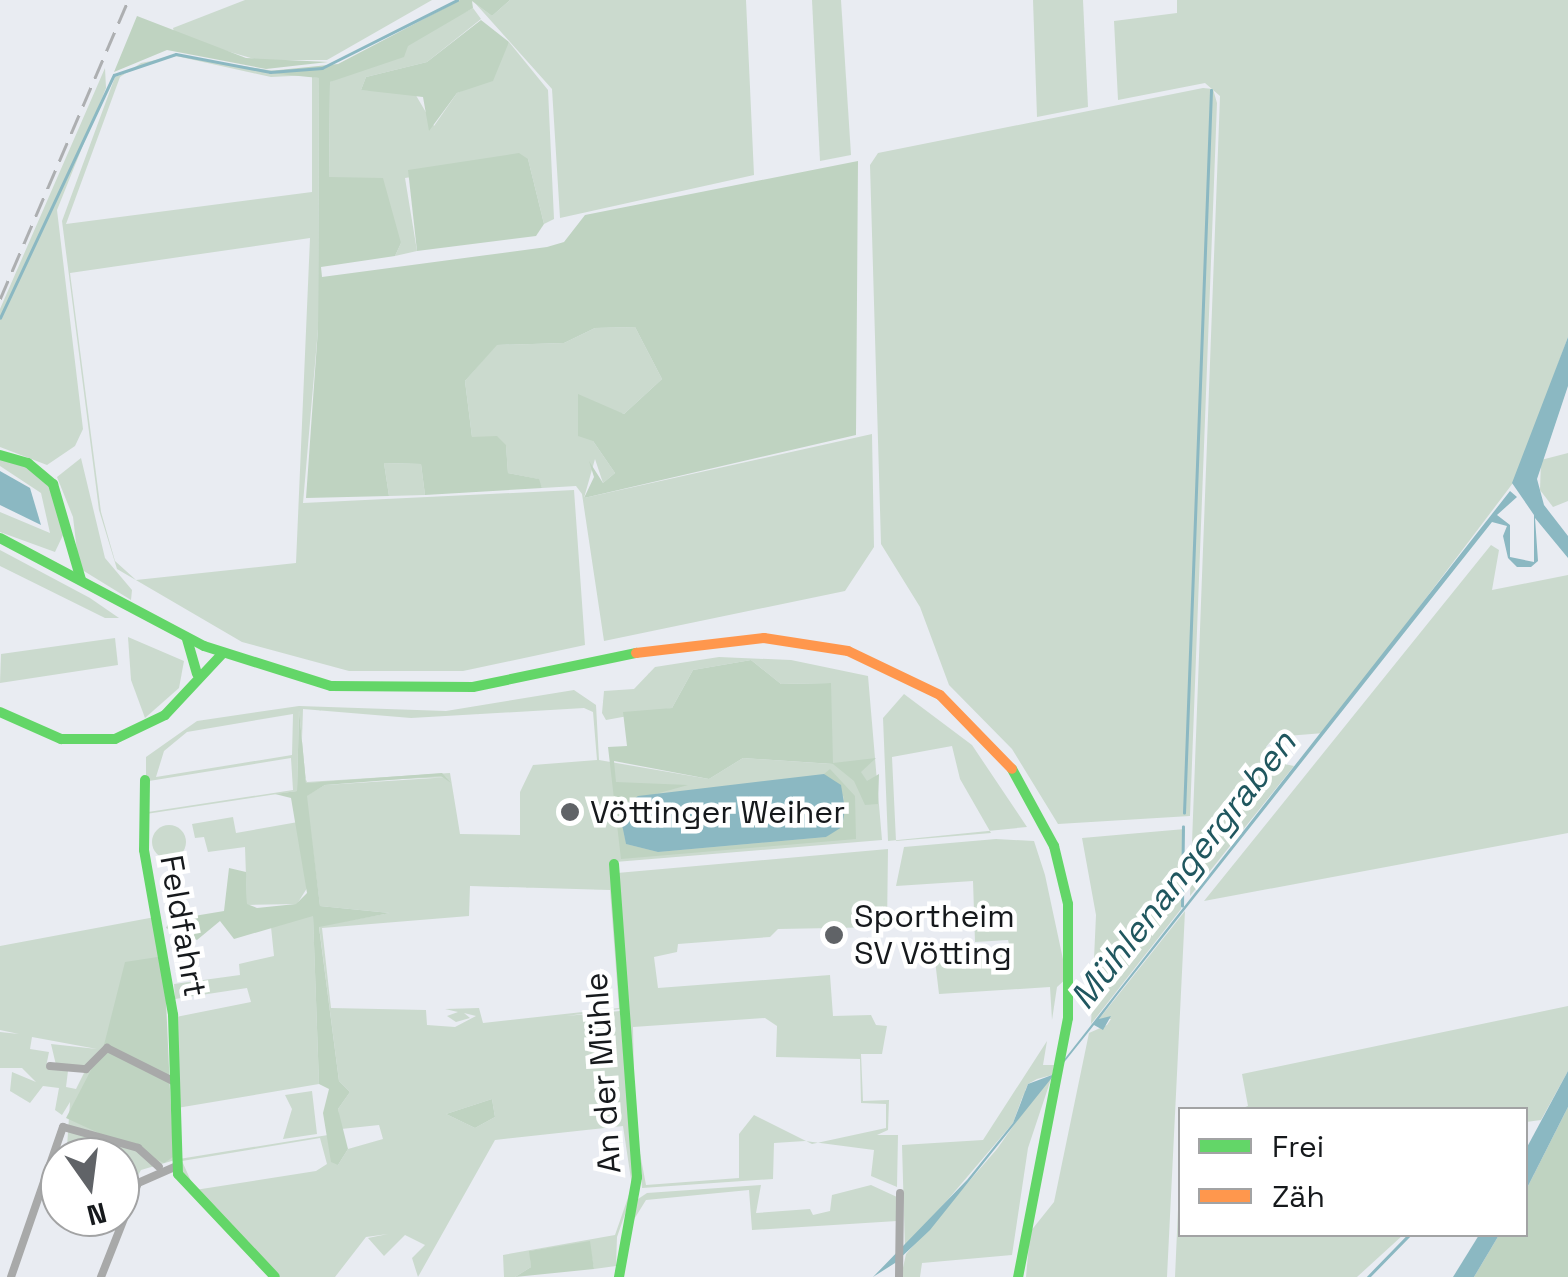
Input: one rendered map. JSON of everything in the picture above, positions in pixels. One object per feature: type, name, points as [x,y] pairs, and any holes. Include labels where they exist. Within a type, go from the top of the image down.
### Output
[{"type":"main road","points":[[0,456],[28,463],[53,484],[82,581]]},
{"type":"main road","points":[[0,538],[186,638],[222,654],[331,686],[416,691],[718,640],[808,642],[868,657],[956,707],[1026,787],[1065,885],[1071,988],[1047,1137],[1018,1277]]},
{"type":"main road","points":[[39,558],[60,555],[68,540]]},
{"type":"main road","points":[[186,638],[196,678]]},
{"type":"main road","points":[[0,712],[61,740],[103,741],[165,716],[222,654]]},
{"type":"main road","name":"Feldfahrt","points":[[145,780],[144,850],[168,980],[177,1166]]},
{"type":"main road","name":"An der Mühle","points":[[614,864],[637,1177],[619,1241],[619,1277]]},
{"type":"main road","points":[[177,1166],[184,1186],[275,1277]]},
{"type":"street","points":[[50,1066],[86,1069],[107,1048],[173,1080]]},
{"type":"street","points":[[12,1277],[62,1127],[138,1148],[159,1168]]},
{"type":"street","points":[[101,1277],[138,1182],[159,1168],[177,1166]]},
{"type":"street","points":[[898,1277],[902,1264],[900,1194]]},
{"type":"green space","points":[[245,0],[432,0],[327,60],[258,60],[175,36],[173,28]]},
{"type":"green space","points":[[460,0],[510,0],[492,16],[472,1],[473,8],[408,46],[404,57],[330,82],[329,177],[383,178],[401,243],[395,256],[321,267],[322,277],[547,247],[564,242],[585,215],[858,161],[856,435],[584,498],[594,477],[589,461],[603,483],[615,473],[593,441],[578,436],[578,394],[624,414],[662,379],[635,327],[595,328],[564,343],[497,345],[465,381],[472,437],[497,436],[506,445],[508,473],[539,479],[542,488],[425,495],[421,464],[384,463],[389,496],[306,498],[318,329],[319,78],[259,72],[338,64]]},
{"type":"green space","points":[[510,0],[746,0],[754,175],[560,218],[552,89],[475,3],[492,16]]},
{"type":"green space","points":[[812,0],[841,0],[851,155],[820,161]]},
{"type":"green space","points":[[1033,0],[1083,0],[1088,107],[1037,117]]},
{"type":"green space","points":[[1177,0],[1568,0],[1568,337],[1516,479],[1324,733],[1274,737],[1266,747],[1270,761],[1294,766],[1190,896],[1220,96],[1205,83],[1118,100],[1114,21],[1177,13]]},
{"type":"green space","points":[[473,8],[481,19],[427,62],[366,77],[361,90],[414,92],[434,126],[457,93],[485,81],[509,42],[548,90],[554,219],[544,224],[528,159],[405,178],[417,251],[395,256],[401,243],[329,177],[330,82]]},
{"type":"green space","points":[[137,16],[246,58],[328,62],[266,69],[167,50],[114,72]]},
{"type":"green space","points":[[481,20],[509,42],[493,81],[457,93],[429,131],[423,97],[361,90],[366,77],[427,62]]},
{"type":"green space","points":[[174,55],[303,75],[271,77],[176,56],[166,58]]},
{"type":"green space","points":[[105,68],[106,88],[57,210],[83,429],[75,446],[47,465],[0,447],[0,309]]},
{"type":"green space","points":[[126,73],[120,77],[66,224],[312,192],[312,77],[319,78],[318,329],[303,503],[574,490],[585,645],[463,671],[349,671],[242,642],[117,569],[99,510],[62,221],[115,77]],"holes":[[[310,238],[296,563],[136,580],[115,561],[101,512],[70,273]]]},
{"type":"green space","points":[[1213,89],[1217,103],[1190,816],[1058,824],[1012,749],[949,685],[920,607],[881,544],[870,165],[878,153]]},
{"type":"green space","points":[[519,153],[528,159],[544,224],[536,236],[417,251],[408,170]]},
{"type":"green space","points":[[635,327],[662,379],[624,414],[591,405],[593,441],[615,473],[603,483],[595,459],[584,498],[872,434],[874,547],[845,591],[604,641],[582,494],[576,486],[542,488],[538,479],[508,473],[506,446],[472,437],[465,381],[496,345],[564,343],[595,328]]},
{"type":"green space","points":[[1568,453],[1568,501],[1553,507],[1540,490],[1541,460]]},
{"type":"green space","points":[[0,458],[31,469],[52,490],[64,533],[55,552],[0,532],[0,512],[50,533],[41,493],[0,466]]},
{"type":"green space","points":[[81,458],[105,558],[132,590],[131,600],[79,568],[73,517],[57,477]]},
{"type":"green space","points":[[384,463],[421,464],[425,495],[389,496]]},
{"type":"green space","points":[[1491,545],[1499,550],[1492,590],[1568,575],[1568,833],[1204,901]]},
{"type":"green space","points":[[0,550],[119,618],[105,618],[0,566]]},
{"type":"green space","points":[[128,637],[184,661],[179,688],[145,718],[131,680]]},
{"type":"green space","points":[[115,638],[118,665],[0,683],[1,654]]},
{"type":"green space","points":[[719,657],[791,660],[868,676],[882,840],[615,862],[620,1009],[566,1016],[620,1011],[634,1175],[631,1197],[617,1237],[616,1266],[594,1269],[589,1242],[530,1251],[531,1267],[515,1277],[504,1277],[503,1255],[615,1235],[632,1186],[623,1126],[495,1140],[418,1277],[412,1258],[425,1245],[405,1235],[384,1256],[368,1238],[388,1234],[366,1237],[335,1277],[279,1277],[188,1189],[179,1159],[328,1135],[338,1165],[348,1149],[383,1139],[379,1125],[341,1129],[338,1109],[350,1092],[339,1081],[319,926],[390,913],[320,906],[306,796],[325,785],[450,777],[306,783],[306,779],[307,782],[450,773],[460,834],[520,835],[520,792],[533,765],[597,760],[593,712],[584,708],[411,718],[303,709],[302,741],[299,710],[297,791],[146,814],[146,757],[197,721],[299,706],[446,711],[574,690],[596,705],[599,760],[709,779],[743,758],[832,764],[830,683],[781,684],[751,660],[693,670],[672,708],[606,720],[602,713],[604,691],[634,689],[655,667]],"holes":[[[293,714],[292,755],[156,777],[164,751],[187,732]],[[291,758],[293,790],[148,812],[149,781]],[[470,886],[610,890],[619,1008],[483,1023],[479,1008],[445,1009],[458,1012],[447,1016],[456,1022],[470,1018],[464,1013],[476,1016],[455,1027],[427,1025],[426,1010],[331,1008],[322,928],[469,916]],[[492,1099],[495,1117],[475,1128],[446,1114]],[[320,1138],[327,1164],[316,1171],[195,1190],[182,1161]]]},
{"type":"green space","points":[[751,660],[781,684],[831,683],[833,763],[876,758],[861,772],[867,781],[879,774],[878,804],[865,805],[854,781],[833,764],[743,758],[709,779],[614,761],[616,782],[688,785],[627,802],[619,810],[626,844],[658,852],[826,837],[844,821],[844,797],[824,774],[830,769],[855,796],[856,839],[621,859],[608,747],[627,746],[623,712],[672,708],[693,670]]},
{"type":"green space","points":[[904,694],[972,745],[1027,827],[990,831],[960,779],[952,746],[892,757],[896,840],[888,841],[883,718]]},
{"type":"green space","points":[[299,710],[306,783],[442,773],[451,783],[441,776],[325,785],[307,796],[320,906],[390,913],[319,927],[339,1081],[350,1092],[338,1109],[348,1149],[338,1165],[331,1162],[323,1113],[329,1089],[319,1084],[313,916],[234,939],[220,921],[197,940],[166,928],[170,920],[224,911],[229,868],[246,872],[247,904],[257,908],[296,904],[307,893],[291,798],[275,794],[297,791]]},
{"type":"green space","points":[[233,817],[236,833],[298,822],[309,885],[297,904],[247,905],[245,847],[208,852],[204,837],[195,838],[192,824]]},
{"type":"green space","points":[[169,825],[181,830],[186,842],[181,854],[169,859],[157,854],[152,842],[157,830]]},
{"type":"green space","points":[[1185,829],[1181,909],[1091,1024],[1096,915],[1082,838]]},
{"type":"green space","points":[[996,839],[1034,841],[1045,875],[1067,978],[1057,987],[1052,1020],[1050,987],[939,994],[934,952],[1010,948],[1008,940],[975,942],[973,881],[896,886],[904,847]]},
{"type":"green space","points":[[888,849],[887,927],[778,929],[770,937],[678,944],[677,952],[654,957],[658,988],[830,975],[833,1016],[871,1015],[876,1025],[887,1026],[882,1054],[861,1054],[863,1101],[889,1100],[888,1130],[877,1135],[898,1135],[897,1187],[871,1176],[874,1150],[818,1143],[886,1128],[886,1104],[861,1103],[860,1059],[776,1057],[777,1026],[765,1018],[633,1027],[634,1091],[617,873]]},
{"type":"green space","points":[[1185,911],[1167,1277],[1026,1277],[1030,1232],[1054,1202],[1089,1033],[1107,1025],[1111,1019],[1099,1019]]},
{"type":"green space","points":[[313,915],[319,1084],[177,1108],[176,1017],[251,1002],[247,988],[175,999],[174,984],[240,975],[239,964],[274,956],[271,927]]},
{"type":"green space","points":[[155,917],[175,1160],[140,1172],[140,1137],[68,1137],[70,1102],[62,1115],[55,1110],[59,1088],[43,1086],[30,1103],[10,1091],[12,1072],[36,1082],[22,1068],[0,1068],[0,1032],[19,1034],[0,1030],[0,946]],"holes":[[[32,1037],[97,1049],[51,1044],[56,1065],[87,1067],[76,1089],[66,1087],[68,1071],[46,1067],[49,1052],[30,1049]]]},
{"type":"green space","points":[[164,956],[173,1157],[164,1163],[140,1152],[140,1137],[107,1137],[66,1118],[104,1045],[125,962]]},
{"type":"green space","points":[[1568,1006],[1568,1071],[1541,1120],[1528,1122],[1528,1107],[1245,1107],[1242,1074]]},
{"type":"green space","points":[[1047,1041],[1043,1065],[1054,1065],[1052,1075],[1028,1084],[1025,1091],[1052,1076],[1028,1148],[1012,1255],[922,1263],[920,1277],[901,1277],[906,1254],[997,1149],[1035,1095],[1017,1118],[1024,1093],[1013,1123],[905,1250],[902,1145],[983,1140]]},
{"type":"green space","points":[[312,1091],[317,1134],[283,1139],[292,1109],[285,1095]]},
{"type":"green space","points":[[492,1099],[495,1117],[475,1128],[446,1114]]},
{"type":"green space","points":[[1568,1107],[1568,1277],[1474,1277],[1498,1237],[1528,1237],[1528,1186]]},
{"type":"green space","points":[[754,1115],[806,1141],[774,1143],[773,1179],[642,1188],[639,1147],[646,1185],[739,1178],[739,1134]]},
{"type":"green space","points":[[761,1185],[756,1213],[810,1209],[813,1215],[830,1211],[832,1195],[871,1185],[897,1197],[897,1221],[752,1230],[749,1190],[646,1200],[633,1221],[635,1201],[647,1193]]},
{"type":"green space","points":[[1178,1209],[1178,1237],[1401,1237],[1357,1277],[1175,1277]]},
{"type":"green space","points":[[590,1241],[594,1269],[515,1277],[531,1267],[529,1251]]},
{"type":"water","points":[[1568,337],[1568,386],[1537,479],[1544,505],[1568,536],[1568,558],[1535,518],[1538,561],[1531,567],[1517,567],[1508,558],[1503,536],[1507,526],[1492,522],[1118,994],[1099,1019],[1111,1016],[1103,1030],[1094,1025],[930,1230],[895,1263],[873,1277],[967,1180],[1013,1123],[1028,1084],[1052,1075],[1510,491],[1517,497],[1497,515],[1510,525],[1510,557],[1534,562],[1534,515],[1512,483]]},
{"type":"water","points":[[0,471],[30,488],[41,525],[0,505]]},
{"type":"water","name":"Vöttinger Weiher","points":[[824,774],[841,785],[845,809],[842,827],[826,837],[658,852],[626,844],[619,810],[638,796]]},
{"type":"water","points":[[1568,1071],[1568,1107],[1528,1186],[1528,1145]]},
{"type":"water","points":[[1478,1237],[1498,1237],[1474,1277],[1453,1277]]},
{"type":"waterway","points":[[0,318],[114,75],[176,54],[270,72],[322,68],[457,0]]},
{"type":"waterway","name":"Mühlenangergraben","points":[[1184,813],[1211,91]]},
{"type":"waterway","name":"Mühlenangergraben","points":[[1182,906],[1183,827]]},
{"type":"waterway","points":[[1368,1277],[1407,1237]]},
{"type":"railway","points":[[0,299],[128,0]]},
{"type":"traffic: fast","points":[[0,455],[28,463],[53,484],[81,580]]},
{"type":"traffic: fast","points":[[0,538],[204,646],[331,686],[473,687],[636,653]]},
{"type":"traffic: fast","points":[[187,639],[197,674]]},
{"type":"traffic: fast","points":[[0,712],[61,739],[115,739],[165,715],[222,654]]},
{"type":"traffic: fast","points":[[1012,769],[1054,846],[1068,904],[1068,1018],[1018,1277]]},
{"type":"traffic: fast","points":[[145,780],[144,850],[173,1015],[178,1174],[275,1277]]},
{"type":"traffic: fast","points":[[614,864],[637,1177],[619,1277]]},
{"type":"traffic: slow","points":[[636,653],[764,638],[848,651],[940,695],[1012,769]]},
{"type":"place","name":"Vöttinger Weiher","points":[[570,812]]},
{"type":"place","name":"Sportheim SV Vötting","points":[[834,935]]}]
